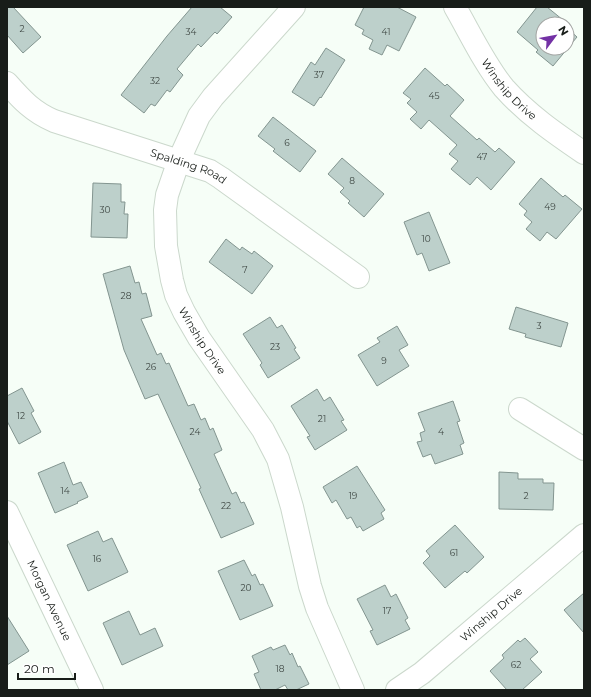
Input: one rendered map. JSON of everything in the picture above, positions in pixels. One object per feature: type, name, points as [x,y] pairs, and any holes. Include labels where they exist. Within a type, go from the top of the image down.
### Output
[{"type":"street","name":"Winship Drive","points":[[294,7],[205,106],[179,160],[167,195],[165,210],[166,246],[176,295],[184,312],[199,338],[263,430],[278,459],[292,507],[310,586],[317,608],[353,690]]},
{"type":"street","name":"Winship Drive","points":[[455,7],[492,71],[504,88],[515,100],[546,126],[584,153]]},
{"type":"street","name":"Spalding Road","points":[[7,83],[29,107],[54,121],[210,171],[222,178],[358,277]]},
{"type":"street","points":[[520,409],[584,449]]},
{"type":"street","name":"Morgan Avenue","points":[[7,512],[92,690]]},
{"type":"street","name":"Winship Drive","points":[[397,690],[422,673],[584,535]]},
{"type":"building","points":[[7,7],[13,7],[41,37],[23,53],[7,35]]},
{"type":"building","points":[[192,7],[220,7],[232,17],[217,34],[215,32],[201,47],[198,44],[177,69],[183,75],[170,92],[167,90],[155,106],[151,104],[144,113],[121,95],[167,36]]},
{"type":"building","points":[[364,7],[397,7],[416,17],[399,51],[387,45],[382,55],[369,49],[373,40],[362,34],[364,30],[355,25]]},
{"type":"building","points":[[537,7],[547,7],[558,16],[535,16],[535,47],[517,32]]},
{"type":"building","points":[[326,48],[345,60],[321,98],[320,97],[314,106],[292,92],[311,62],[315,65]]},
{"type":"building","points":[[541,56],[561,56],[553,66]]},
{"type":"building","points":[[425,68],[445,86],[447,84],[464,100],[450,116],[477,140],[479,138],[495,152],[499,148],[515,162],[491,190],[477,177],[470,185],[451,169],[458,161],[449,154],[457,145],[429,120],[421,129],[410,119],[417,112],[407,103],[411,99],[403,93]]},
{"type":"building","points":[[273,117],[316,151],[300,172],[273,151],[275,149],[258,136]]},
{"type":"building","points":[[342,158],[384,194],[364,217],[348,203],[350,201],[340,192],[344,188],[328,174]]},
{"type":"building","points":[[541,178],[563,197],[565,195],[582,209],[556,239],[547,232],[540,241],[526,229],[532,222],[524,215],[527,211],[519,204]]},
{"type":"building","points":[[93,183],[121,184],[121,202],[125,202],[124,214],[128,214],[127,238],[91,237]]},
{"type":"building","points":[[429,212],[450,263],[429,271],[422,253],[417,255],[404,222]]},
{"type":"building","points":[[226,239],[240,250],[242,247],[252,254],[254,251],[273,266],[252,294],[209,262]]},
{"type":"building","points":[[130,266],[135,283],[139,282],[142,294],[146,293],[152,316],[141,319],[157,355],[161,353],[166,364],[169,363],[188,406],[194,404],[201,420],[205,418],[210,430],[213,428],[222,450],[214,454],[232,494],[236,492],[241,503],[244,502],[254,524],[221,538],[199,489],[201,488],[158,394],[145,399],[124,350],[103,274]]},
{"type":"building","points":[[516,307],[568,323],[561,347],[525,337],[526,334],[509,329]]},
{"type":"building","points":[[270,317],[277,328],[282,325],[296,348],[294,349],[300,358],[268,378],[260,365],[262,363],[243,334]]},
{"type":"building","points":[[397,326],[408,345],[399,350],[409,366],[377,386],[358,355],[380,342],[377,338]]},
{"type":"building","points":[[22,388],[34,411],[31,413],[41,432],[19,444],[7,421],[7,396]]},
{"type":"building","points":[[317,389],[324,401],[330,397],[344,420],[341,421],[347,430],[315,450],[307,437],[310,436],[291,406]]},
{"type":"building","points":[[453,401],[460,421],[457,422],[464,443],[460,445],[463,454],[435,464],[431,454],[423,457],[417,442],[422,441],[420,433],[425,431],[418,413]]},
{"type":"building","points":[[64,462],[73,485],[81,482],[88,497],[55,513],[38,473]]},
{"type":"building","points":[[357,466],[385,510],[381,513],[384,519],[363,531],[360,526],[357,528],[351,517],[347,519],[336,500],[332,503],[323,487]]},
{"type":"building","points":[[499,472],[518,473],[518,479],[543,479],[543,483],[554,483],[553,510],[499,509]]},
{"type":"building","points":[[455,525],[484,557],[467,573],[465,571],[445,588],[423,563],[430,556],[426,551]]},
{"type":"building","points":[[98,531],[103,542],[112,538],[128,572],[88,591],[67,545]]},
{"type":"building","points":[[244,560],[252,576],[255,574],[260,585],[263,584],[273,606],[240,620],[218,571]]},
{"type":"building","points":[[385,585],[391,597],[396,594],[408,618],[405,620],[410,629],[377,645],[370,631],[373,630],[357,599]]},
{"type":"building","points":[[584,593],[584,633],[564,610]]},
{"type":"building","points":[[129,611],[140,635],[155,628],[163,646],[122,665],[103,623]]},
{"type":"building","points":[[7,616],[29,651],[7,665]]},
{"type":"building","points":[[525,638],[538,652],[530,659],[542,672],[522,690],[507,690],[490,671],[504,658],[502,655],[518,640],[520,642]]},
{"type":"building","points":[[285,645],[290,655],[292,653],[298,667],[300,666],[309,684],[296,690],[288,690],[285,685],[275,690],[261,690],[254,674],[259,672],[252,656],[271,647],[273,650]]}]
